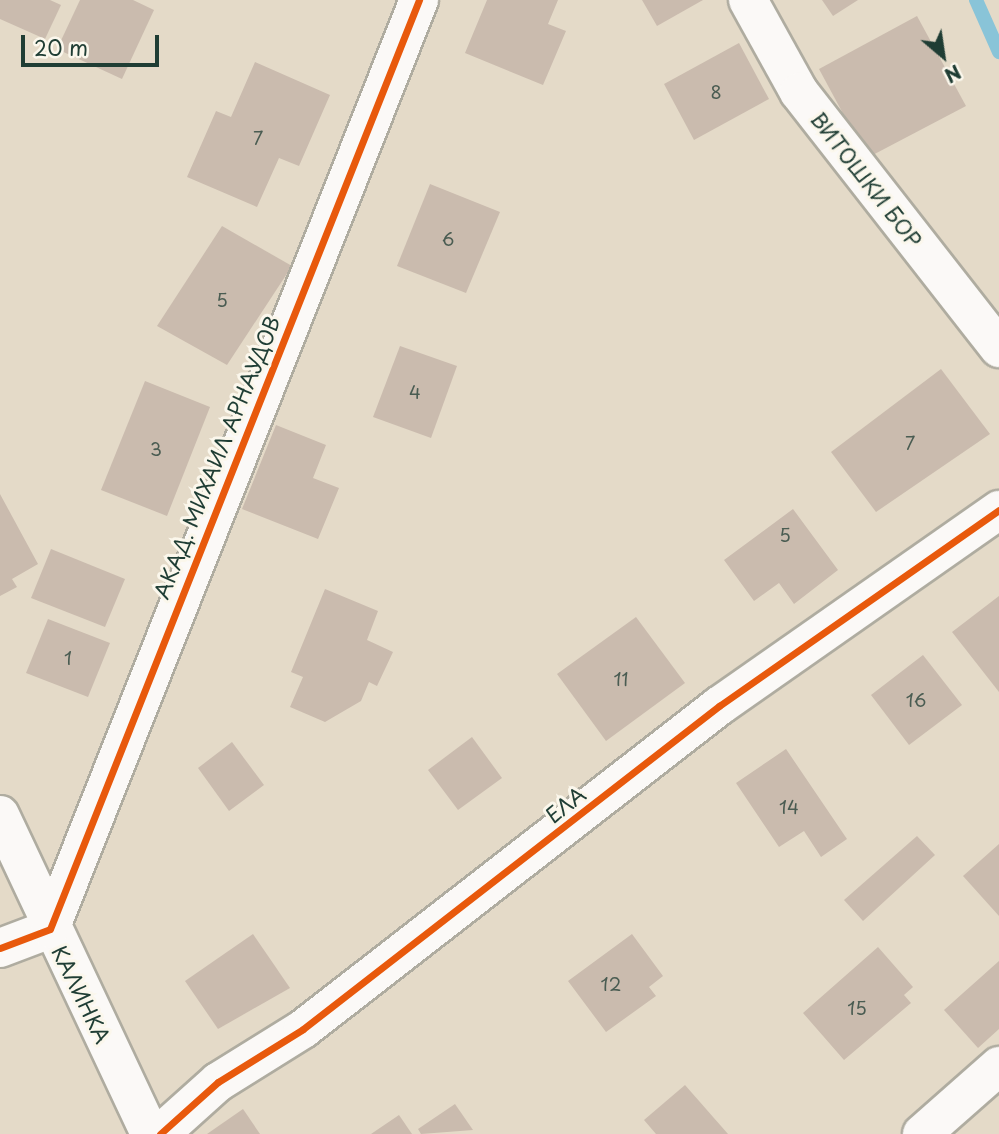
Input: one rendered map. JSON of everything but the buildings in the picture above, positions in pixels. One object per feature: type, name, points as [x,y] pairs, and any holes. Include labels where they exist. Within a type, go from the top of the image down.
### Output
[{"type":"street","name":"АКАД. МИХАИЛ АРНАУДОВ","points":[[50,929],[419,0]]},
{"type":"street","name":"ВИТОШКИ БОР","points":[[748,0],[799,92],[999,348]]},
{"type":"street","name":"ЕЛА","points":[[160,1134],[218,1082],[303,1028],[719,706],[999,510]]},
{"type":"street","name":"КАЛИНКА","points":[[0,815],[50,929],[150,1134]]},
{"type":"street","points":[[0,948],[50,929]]},
{"type":"street","points":[[922,1134],[999,1066]]},
{"type":"waterway","points":[[976,0],[999,52]]},
{"type":"cycle path","points":[[0,948],[50,929],[419,0]]},
{"type":"cycle path","points":[[160,1134],[218,1082],[303,1029],[719,706],[999,510]]}]
